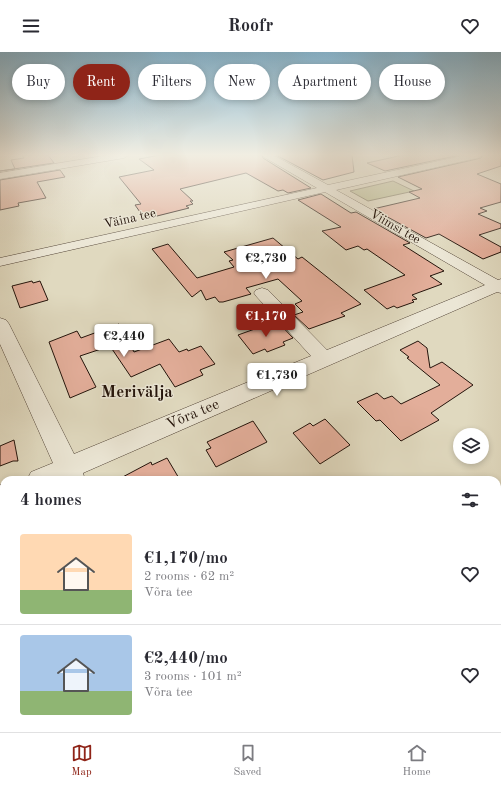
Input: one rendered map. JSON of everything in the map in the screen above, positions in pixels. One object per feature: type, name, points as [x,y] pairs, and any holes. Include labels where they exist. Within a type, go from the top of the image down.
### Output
[{"type":"street","name":"Väina tee","points":[[0,262],[334,187]]},
{"type":"street","name":"Viimsi tee","points":[[328,188],[499,286]]},
{"type":"street","name":"Võra tee","points":[[61,476],[71,474],[325,359],[499,286]]},
{"type":"street","points":[[262,293],[325,359]]},
{"type":"street","points":[[2,333],[71,474]]},
{"type":"green space","points":[[368,187],[405,187],[414,191],[368,201],[350,191]]},
{"type":"building","points":[[0,187],[40,187],[46,198],[18,203],[19,206],[0,210]]},
{"type":"building","points":[[127,187],[189,187],[180,189],[193,201],[190,201],[193,204],[186,206],[189,208],[145,219],[135,205],[141,204]]},
{"type":"building","points":[[270,187],[309,187],[311,188],[288,193],[283,190],[278,191]]},
{"type":"building","points":[[417,187],[501,187],[501,202],[480,208],[487,211],[478,214],[501,224],[501,228],[479,235],[501,247],[501,252],[483,259],[439,234],[426,238],[373,209],[420,198],[409,192],[422,189]]},
{"type":"building","points":[[321,194],[351,213],[356,212],[410,243],[403,245],[444,271],[430,276],[442,284],[412,295],[417,299],[412,300],[414,302],[397,308],[394,306],[387,309],[364,290],[405,275],[367,249],[364,250],[358,246],[346,250],[322,231],[341,227],[298,200]]},
{"type":"building","points":[[273,238],[298,259],[302,257],[361,304],[341,313],[345,316],[309,329],[294,315],[303,312],[295,304],[302,301],[278,279],[246,288],[251,294],[223,302],[219,302],[215,297],[206,300],[201,290],[192,297],[152,249],[168,244],[197,278],[234,267],[229,261],[233,260],[224,252]]},
{"type":"building","points":[[32,281],[33,283],[40,281],[48,300],[20,308],[12,286]]},
{"type":"building","points":[[277,321],[293,338],[283,342],[285,345],[267,352],[265,349],[253,354],[238,335]]},
{"type":"building","points":[[119,324],[134,352],[169,339],[179,352],[187,349],[188,351],[201,346],[215,364],[200,370],[203,375],[175,387],[160,364],[131,377],[110,346],[80,356],[96,387],[70,398],[49,342],[77,331],[81,338]]},
{"type":"building","points":[[418,341],[427,348],[430,368],[442,362],[473,385],[431,413],[439,420],[401,441],[380,420],[376,421],[357,402],[377,393],[384,399],[392,396],[401,404],[440,385],[407,358],[409,357],[400,350]]},
{"type":"building","points":[[325,419],[350,445],[320,464],[293,433],[310,423],[313,426]]},
{"type":"building","points":[[253,421],[267,442],[216,467],[206,450],[211,448],[207,442]]},
{"type":"building","points":[[14,440],[18,461],[13,461],[0,466],[0,446]]},
{"type":"building","points":[[167,458],[178,476],[125,476],[151,462],[152,465]]},
{"type":"district","name":"Merivälja","points":[[137,392]]}]
